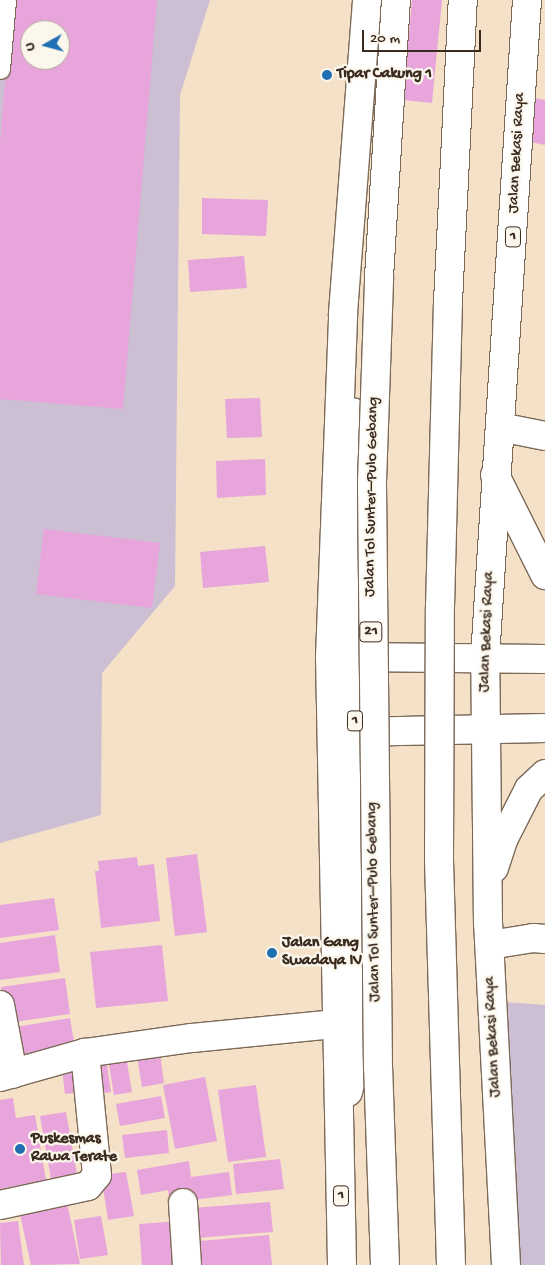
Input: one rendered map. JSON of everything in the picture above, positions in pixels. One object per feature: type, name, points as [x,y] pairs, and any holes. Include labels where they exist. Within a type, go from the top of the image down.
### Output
[{"type":"main road","name":"1","points":[[342,1265],[336,1024],[343,732],[343,313],[367,0]]},
{"type":"main road","name":"Jalan Tol Sunter–Pulo Gebang","points":[[385,1265],[378,1068],[372,482],[379,277],[396,0]]},
{"type":"main road","points":[[451,1265],[439,860],[440,607],[448,312],[462,0]]},
{"type":"main road","name":"Jalan Bekasi Raya","points":[[506,1265],[489,935],[485,658],[495,475],[500,427],[527,0]]},
{"type":"main road","points":[[500,427],[545,436]]},
{"type":"main road","points":[[495,475],[545,575]]},
{"type":"main road","points":[[343,657],[545,659]]},
{"type":"main road","points":[[343,732],[545,728]]},
{"type":"main road","name":"1","points":[[340,1128],[360,1042],[343,732]]},
{"type":"main road","points":[[545,774],[529,789],[504,838],[492,875],[489,935],[545,939]]},
{"type":"main road","points":[[0,1005],[6,1076],[85,1054],[192,1038],[336,1024]]},
{"type":"main road","points":[[0,1205],[88,1186],[97,1175],[85,1054]]},
{"type":"main road","points":[[184,1203],[187,1265]]},
{"type":"lane","points":[[0,69],[6,0]]},
{"type":"shaded area","points":[[0,0],[210,0],[180,95],[175,586],[102,673],[101,815],[0,843]]},
{"type":"shaded area","points":[[491,1001],[545,1005],[545,1265],[506,1265]]},
{"type":"building","points":[[12,0],[157,0],[123,409],[0,399],[0,142]]},
{"type":"building","points":[[412,0],[442,0],[432,103],[403,100]]},
{"type":"building","points":[[533,98],[545,100],[545,145],[526,141]]},
{"type":"building","points":[[202,198],[268,200],[266,236],[202,234]]},
{"type":"building","points":[[244,256],[247,288],[190,292],[188,260]]},
{"type":"building","points":[[260,398],[262,437],[227,438],[225,399]]},
{"type":"building","points":[[265,459],[266,495],[217,498],[216,461]]},
{"type":"building","points":[[44,529],[160,543],[152,608],[36,594]]},
{"type":"building","points":[[265,546],[269,582],[203,588],[200,552]]},
{"type":"building","points":[[197,854],[207,932],[175,936],[166,858]]},
{"type":"building","points":[[137,857],[138,866],[154,864],[160,921],[101,928],[95,871],[99,871],[98,861]]},
{"type":"building","points":[[54,898],[59,930],[0,938],[0,905]]},
{"type":"building","points":[[55,935],[60,972],[0,980],[0,943]]},
{"type":"building","points":[[162,945],[168,1001],[96,1008],[90,952]]},
{"type":"building","points":[[65,978],[70,1014],[6,1023],[1,987]]},
{"type":"building","points":[[70,1018],[75,1048],[15,1058],[10,1028]]},
{"type":"building","points":[[125,1050],[132,1092],[114,1095],[107,1053]]},
{"type":"building","points":[[105,1052],[111,1092],[93,1095],[87,1055]]},
{"type":"building","points":[[160,1053],[164,1083],[142,1087],[137,1056]]},
{"type":"building","points":[[84,1059],[89,1091],[65,1094],[61,1062]]},
{"type":"building","points":[[205,1077],[217,1141],[175,1149],[163,1085]]},
{"type":"building","points":[[256,1085],[266,1157],[228,1162],[218,1090]]},
{"type":"building","points":[[161,1096],[165,1118],[120,1126],[116,1104]]},
{"type":"building","name":"Puskesmas Rawa Terate","points":[[13,1098],[16,1118],[35,1115],[46,1180],[0,1189],[0,1100]]},
{"type":"building","points":[[66,1112],[77,1174],[51,1179],[40,1116]]},
{"type":"building","points":[[167,1130],[169,1153],[125,1158],[122,1135]]},
{"type":"building","points":[[280,1159],[284,1189],[236,1194],[233,1164]]},
{"type":"building","points":[[189,1161],[191,1177],[229,1172],[232,1195],[170,1203],[168,1190],[141,1195],[137,1170]]},
{"type":"building","points":[[126,1172],[134,1216],[108,1220],[101,1175]]},
{"type":"building","points":[[270,1202],[273,1232],[196,1238],[193,1208]]},
{"type":"building","points":[[67,1203],[80,1264],[31,1265],[20,1214]]},
{"type":"building","points":[[101,1216],[108,1255],[80,1259],[74,1220]]},
{"type":"building","points":[[18,1221],[24,1265],[1,1265],[0,1223]]},
{"type":"building","points":[[180,1221],[183,1265],[142,1265],[139,1224]]},
{"type":"building","points":[[269,1235],[272,1265],[190,1265],[188,1242]]},
{"type":"place","name":"Tipar Cakung 1","points":[[327,75]]},
{"type":"place","name":"Jalan Gang Swadaya IV","points":[[272,953]]},
{"type":"place","name":"Puskesmas Rawa Terate","points":[[20,1149]]}]
